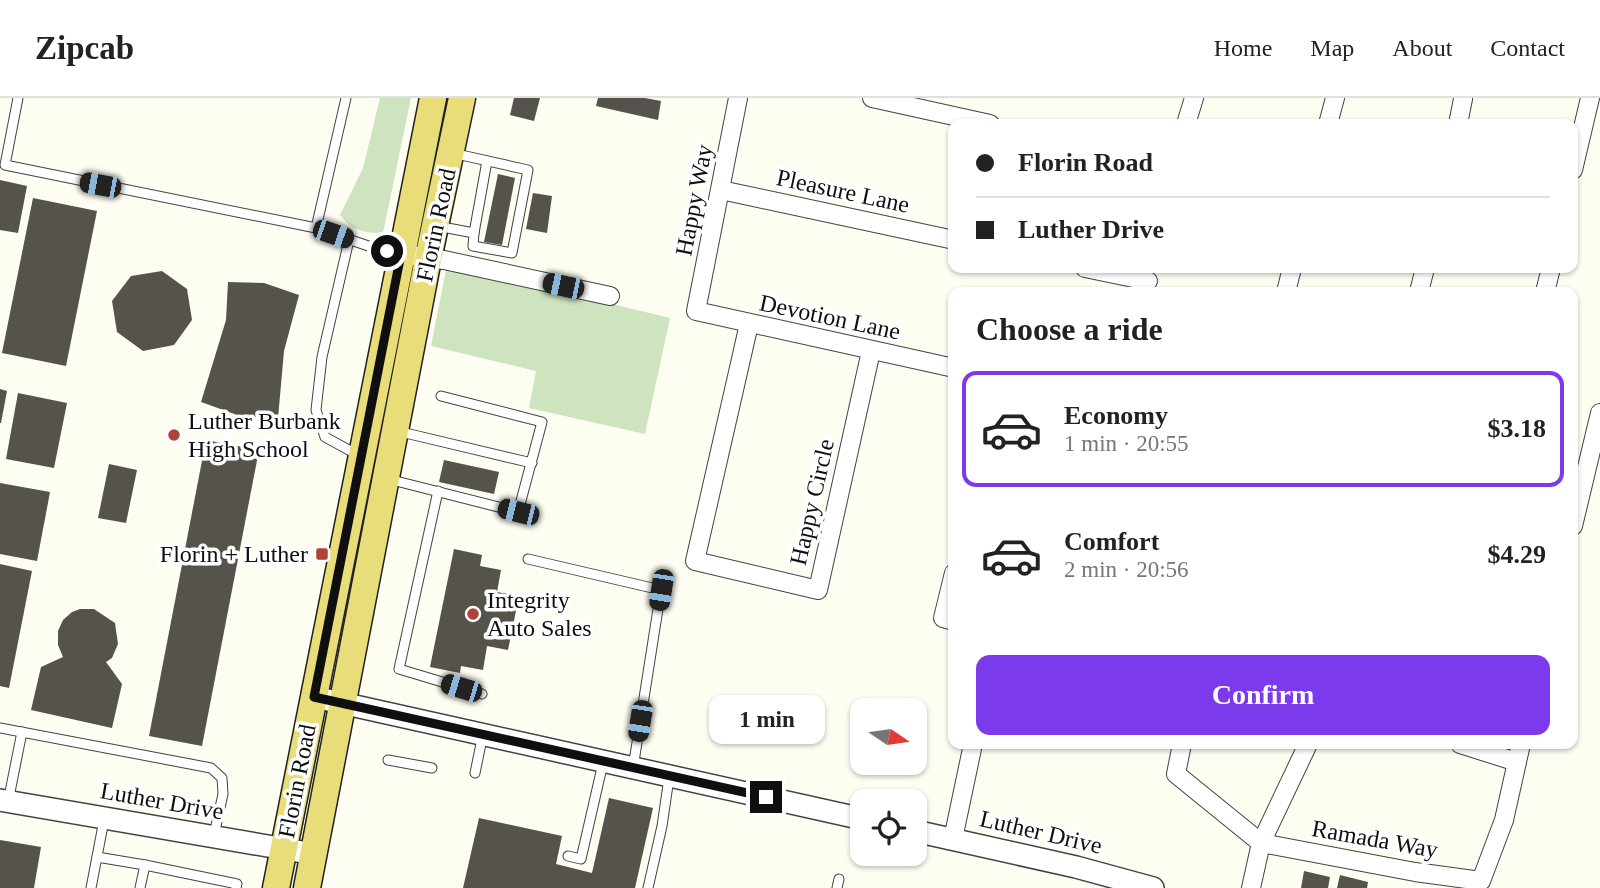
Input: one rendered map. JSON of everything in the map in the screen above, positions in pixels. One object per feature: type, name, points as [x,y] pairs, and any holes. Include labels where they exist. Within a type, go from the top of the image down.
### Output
[{"type":"main road","name":"Florin Road","points":[[276,888],[433,98]]},
{"type":"main road","name":"Florin Road","points":[[307,888],[428,259],[462,98]]},
{"type":"street","name":"Happy Way","points":[[696,311],[738,98]]},
{"type":"street","points":[[872,98],[967,119]]},
{"type":"street","points":[[1188,119],[1194,98]]},
{"type":"street","points":[[1329,119],[1335,98]]},
{"type":"street","points":[[1459,119],[1461,98],[1479,98]]},
{"type":"street","points":[[1578,149],[1590,98]]},
{"type":"street","name":"Pleasure Lane","points":[[721,190],[948,239]]},
{"type":"street","points":[[401,254],[444,260],[610,296]]},
{"type":"street","points":[[1111,273],[1148,280]]},
{"type":"street","name":"Devotion Lane","points":[[696,311],[948,367]]},
{"type":"street","name":"Happy Circle","points":[[749,324],[695,561],[818,590],[872,351]]},
{"type":"street","points":[[1578,505],[1600,413]]},
{"type":"street","points":[[948,598],[943,618],[948,619]]},
{"type":"street","points":[[314,697],[850,816]]},
{"type":"street","points":[[953,839],[972,749]]},
{"type":"street","points":[[1181,749],[1176,774],[1261,843]]},
{"type":"street","points":[[1251,888],[1261,843],[1306,749]]},
{"type":"street","points":[[1476,749],[1517,762],[1520,749]]},
{"type":"street","name":"Ramada Way","points":[[1261,843],[1415,872],[1481,881],[1504,820],[1517,762]]},
{"type":"street","name":"Luther Drive","points":[[4,801],[314,854]]},
{"type":"street","name":"Luther Drive","points":[[927,834],[1102,881],[1153,888]]},
{"type":"lane","points":[[19,98],[2,164],[316,228],[380,250],[401,254]]},
{"type":"lane","points":[[316,228],[346,98]]},
{"type":"lane","points":[[451,153],[487,160],[528,170],[512,253],[473,246],[487,160]]},
{"type":"lane","points":[[435,226],[474,233]]},
{"type":"lane","points":[[349,240],[322,356],[316,410],[325,437],[361,456]]},
{"type":"lane","points":[[386,478],[518,512],[542,422],[441,396]]},
{"type":"lane","points":[[395,430],[532,463]]},
{"type":"lane","points":[[438,491],[400,669],[482,694]]},
{"type":"lane","points":[[528,559],[661,590],[633,768]]},
{"type":"lane","points":[[0,728],[211,768],[222,778],[223,794],[213,837]]},
{"type":"lane","points":[[4,801],[22,732]]},
{"type":"lane","points":[[475,773],[483,734]]},
{"type":"lane","points":[[388,760],[432,768]]},
{"type":"lane","points":[[568,856],[581,859],[603,761]]},
{"type":"lane","points":[[648,888],[663,826],[670,776]]},
{"type":"lane","points":[[91,888],[105,818]]},
{"type":"lane","points":[[97,857],[237,884],[236,888]]},
{"type":"lane","points":[[140,888],[145,865]]},
{"type":"green space","points":[[380,98],[411,98],[383,233],[359,230],[349,225],[340,215],[363,168]]},
{"type":"green space","points":[[464,268],[670,318],[645,434],[529,408],[536,371],[431,346],[446,270]]},
{"type":"building","points":[[514,98],[540,98],[534,121],[510,115]]},
{"type":"building","points":[[598,98],[645,98],[661,101],[658,120],[596,106]]},
{"type":"building","points":[[498,174],[515,178],[502,245],[484,242]]},
{"type":"building","points":[[0,180],[27,186],[18,233],[0,230]]},
{"type":"building","points":[[533,193],[552,196],[547,233],[526,229]]},
{"type":"building","points":[[33,198],[97,211],[66,366],[2,353]]},
{"type":"building","points":[[162,271],[187,289],[192,320],[174,345],[143,351],[117,332],[112,301],[131,276]]},
{"type":"building","points":[[228,282],[264,283],[299,295],[284,351],[278,418],[240,416],[201,402],[226,320]]},
{"type":"building","points":[[0,389],[7,391],[1,423],[0,423]]},
{"type":"building","points":[[18,393],[67,403],[54,468],[6,459]]},
{"type":"building","points":[[206,440],[259,450],[202,746],[149,736]]},
{"type":"building","points":[[444,460],[499,472],[494,494],[439,482]]},
{"type":"building","points":[[109,464],[137,470],[126,523],[98,518]]},
{"type":"building","points":[[0,483],[50,492],[37,561],[0,554]]},
{"type":"building","points":[[454,549],[482,555],[480,566],[501,570],[497,592],[519,596],[508,650],[487,646],[483,670],[461,666],[460,673],[430,667]]},
{"type":"building","points":[[0,564],[32,571],[9,688],[0,686]]},
{"type":"building","points":[[80,609],[94,609],[115,623],[118,644],[112,658],[106,662],[122,684],[112,728],[31,710],[41,667],[63,657],[58,645],[58,631],[63,620]]},
{"type":"building","points":[[609,798],[653,808],[635,888],[463,888],[479,818],[562,836],[556,864],[592,873]]},
{"type":"building","points":[[0,840],[41,847],[34,888],[0,888]]},
{"type":"building","points":[[1304,871],[1330,877],[1328,888],[1301,888]]},
{"type":"building","points":[[1340,875],[1368,882],[1367,888],[1337,888]]},
{"type":"place","name":"Luther Burbank High School","points":[[174,435]]},
{"type":"place","name":"Florin + Luther","points":[[322,554]]},
{"type":"place","name":"Integrity Auto Sales","points":[[473,614]]},
{"type":"route","points":[[387,251],[401,254],[314,697],[766,797]]}]
